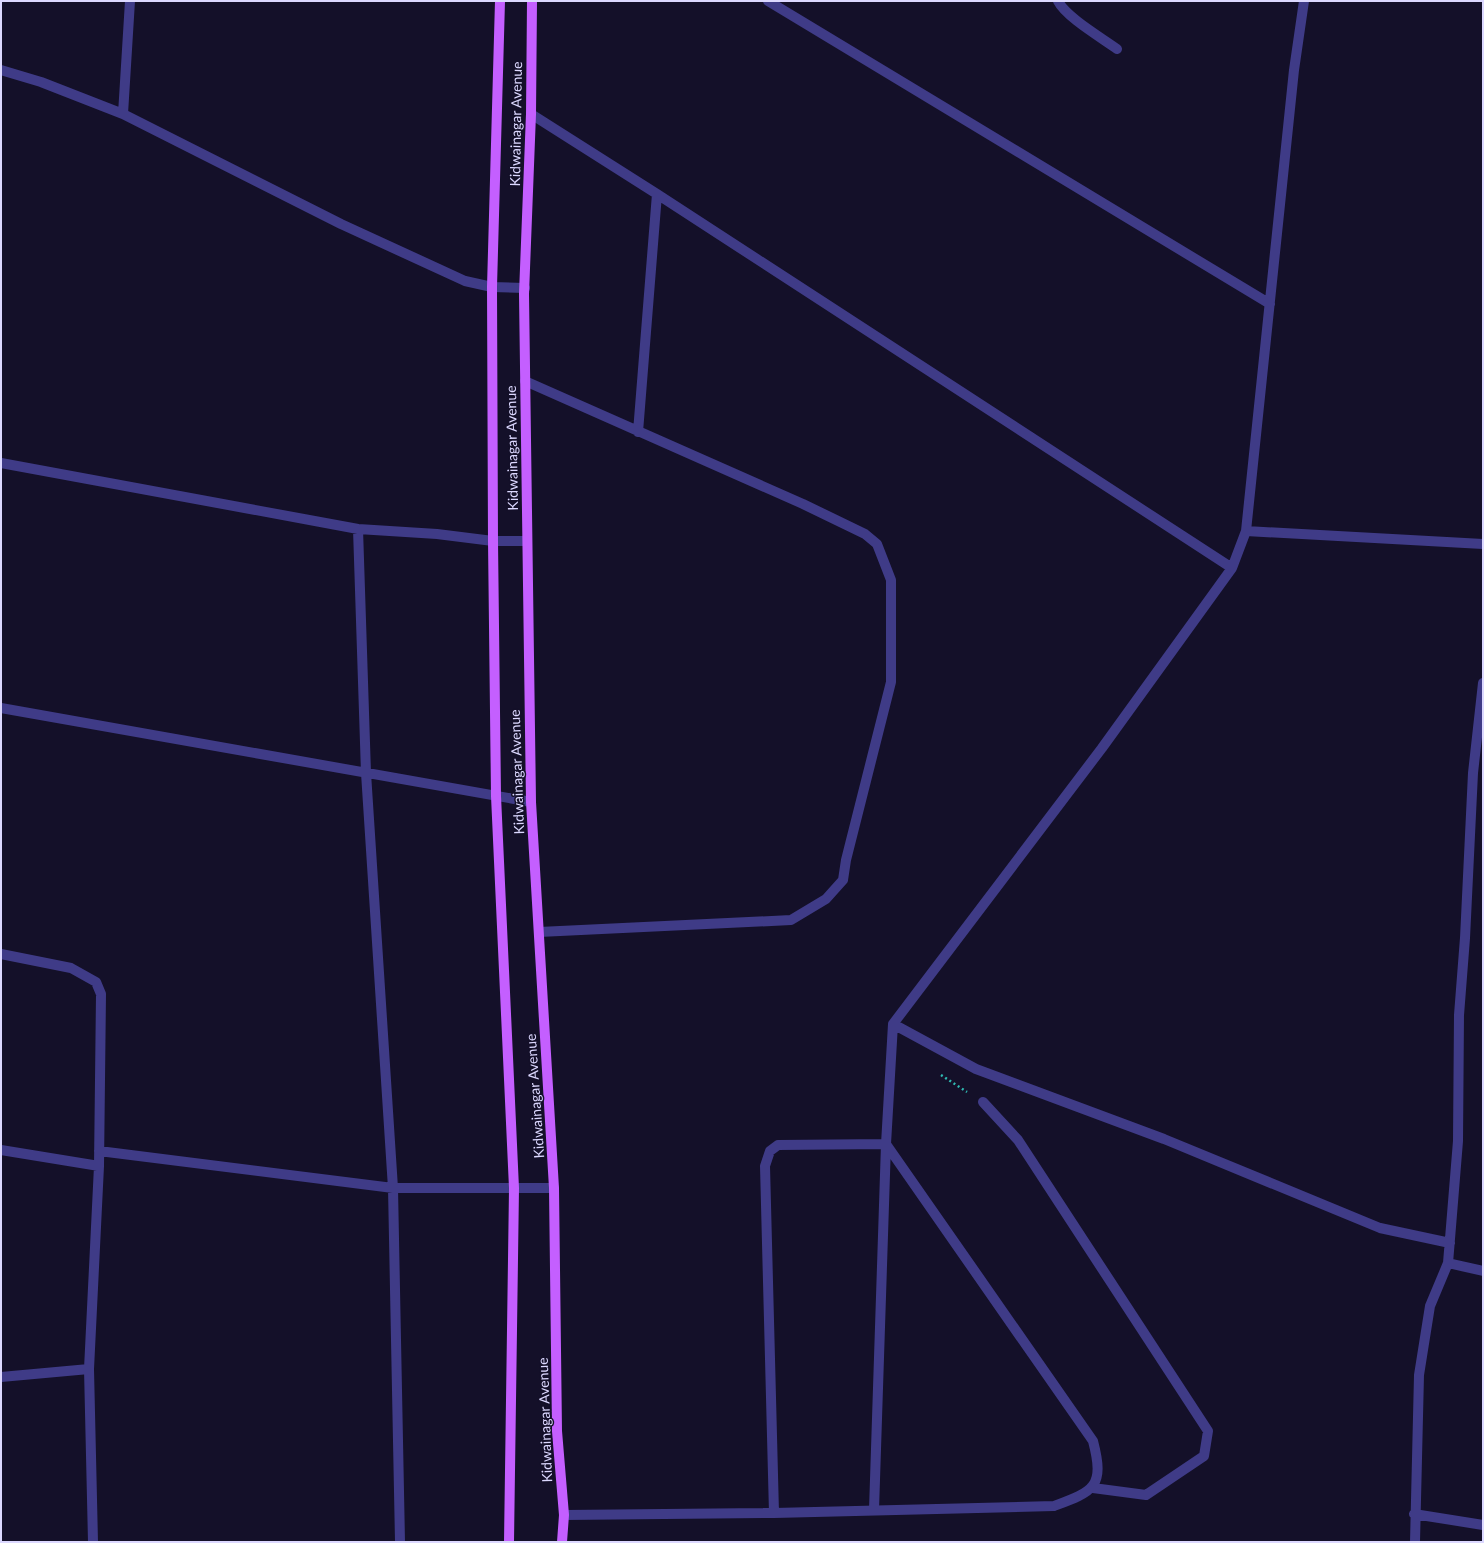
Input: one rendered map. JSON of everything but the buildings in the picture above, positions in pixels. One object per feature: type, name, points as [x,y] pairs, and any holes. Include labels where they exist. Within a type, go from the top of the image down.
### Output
[{"type":"main road","name":"Kidwainagar Avenue","points":[[500,1],[492,287],[493,541],[496,796],[514,1188],[509,1542]]},
{"type":"main road","name":"Kidwainagar Avenue","points":[[532,1],[531,114],[525,288],[526,541],[531,802],[554,1188],[557,1431],[564,1515],[562,1542]]},
{"type":"street","points":[[123,114],[130,1]]},
{"type":"street","points":[[768,1],[1270,304]]},
{"type":"street","points":[[1058,1],[1061,7],[1117,49]]},
{"type":"street","points":[[874,1510],[886,1144],[893,1024],[1102,748],[1232,568],[1246,532],[1294,70],[1304,1]]},
{"type":"street","points":[[1,70],[42,82],[123,114],[341,224],[465,281],[492,287],[525,288]]},
{"type":"street","points":[[531,114],[657,194],[1232,568]]},
{"type":"street","points":[[638,432],[657,194]]},
{"type":"street","points":[[525,381],[803,504],[865,534],[877,544],[891,580],[891,682],[846,860],[843,880],[826,899],[791,920],[539,932]]},
{"type":"street","points":[[1,463],[358,528],[437,534],[493,541],[526,541]]},
{"type":"street","points":[[358,528],[366,772],[393,1188],[400,1542]]},
{"type":"street","points":[[1246,532],[1483,544]]},
{"type":"street","points":[[1414,1542],[1419,1375],[1430,1306],[1448,1263],[1450,1243],[1458,1141],[1459,1014],[1465,938],[1474,773],[1483,682]]},
{"type":"street","points":[[1,708],[531,802]]},
{"type":"street","points":[[1474,773],[1483,779]]},
{"type":"street","points":[[1,954],[71,968],[96,982],[101,994],[99,1166],[89,1369],[93,1542]]},
{"type":"street","points":[[893,1024],[976,1069],[1164,1139],[1380,1228],[1450,1243]]},
{"type":"street","points":[[983,1102],[1018,1140],[1208,1431],[1204,1456],[1146,1495],[1093,1488]]},
{"type":"street","points":[[564,1515],[774,1513],[1054,1506],[1079,1497],[1093,1488],[1098,1473],[1097,1456],[1093,1442],[886,1144]]},
{"type":"street","points":[[774,1513],[765,1166],[770,1151],[778,1145],[886,1144]]},
{"type":"street","points":[[1,1150],[99,1166]]},
{"type":"street","points":[[99,1151],[393,1188],[554,1188]]},
{"type":"street","points":[[1448,1263],[1483,1271]]},
{"type":"street","points":[[1,1377],[89,1369]]},
{"type":"street","points":[[1414,1514],[1483,1525]]}]
